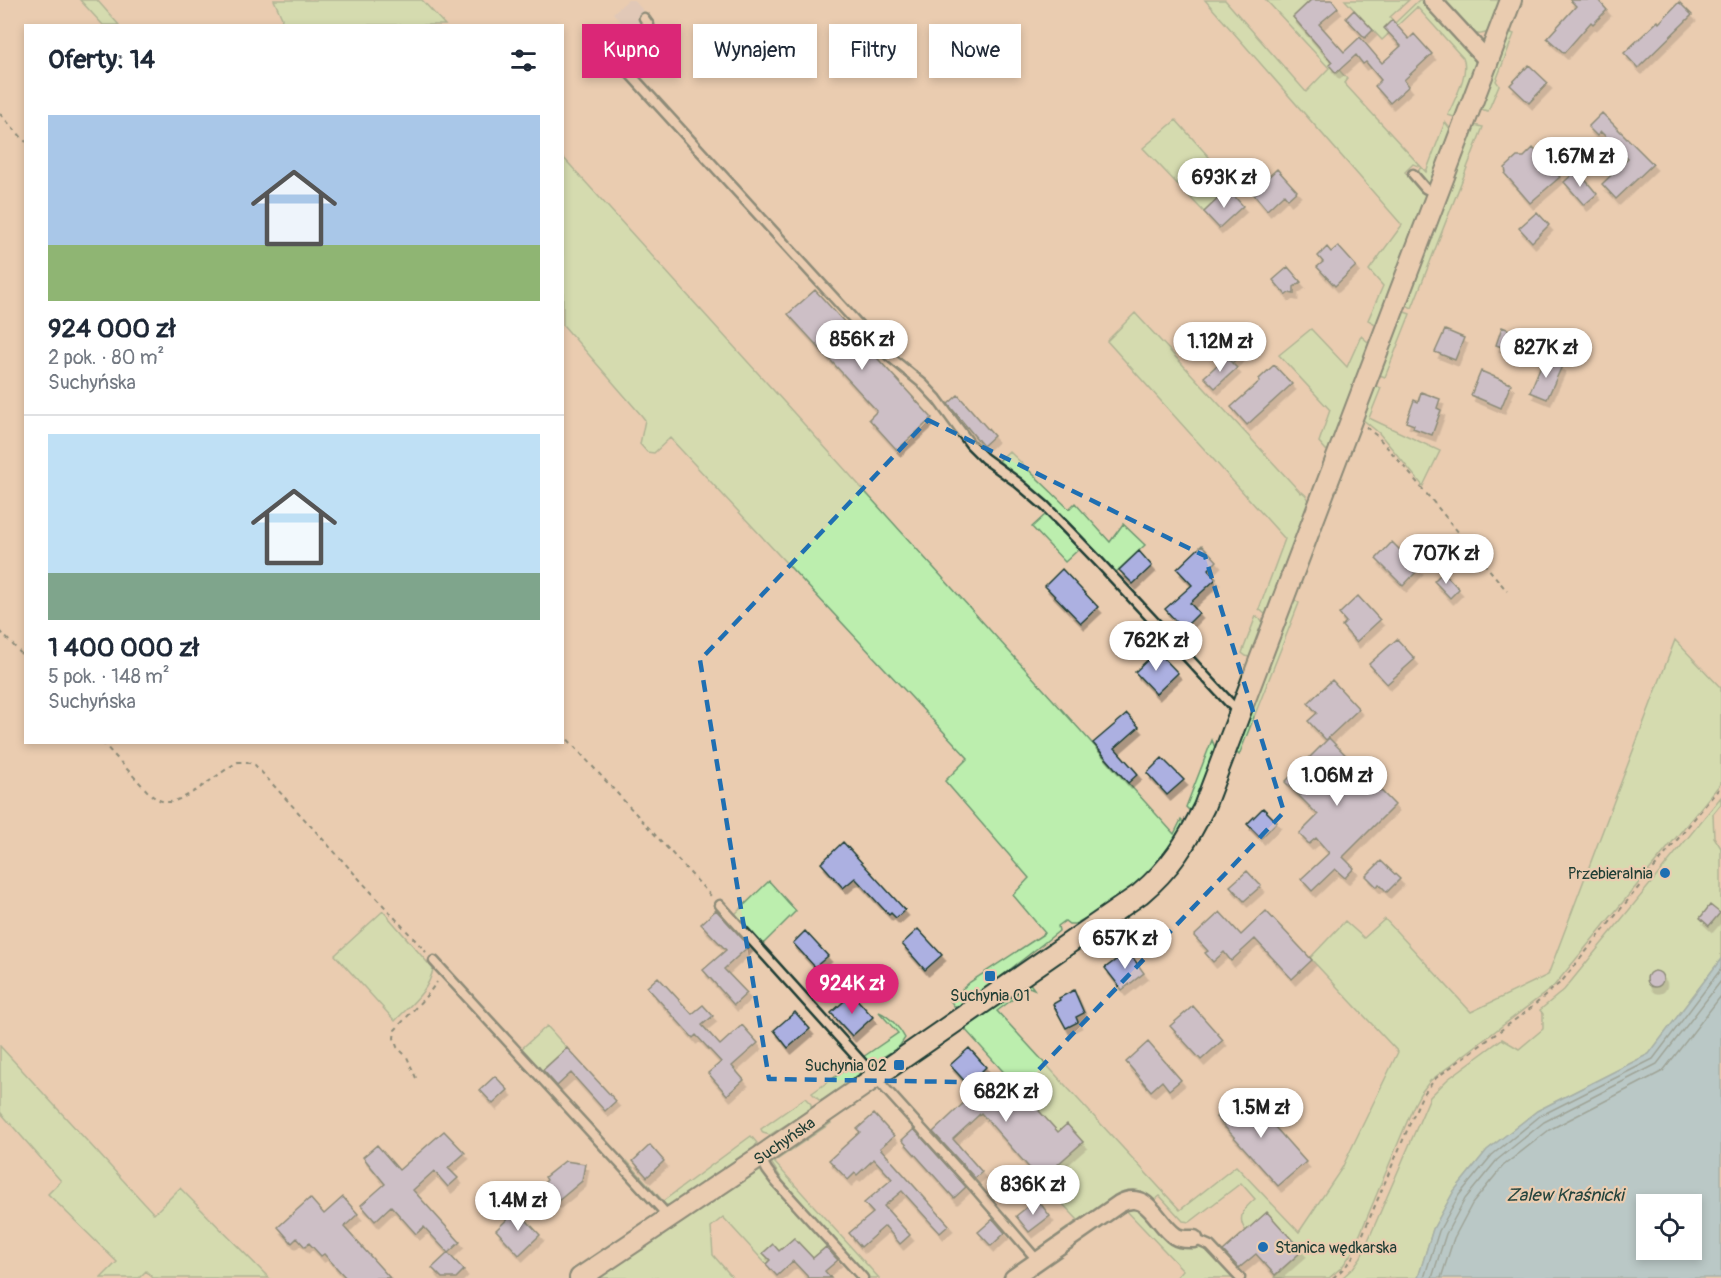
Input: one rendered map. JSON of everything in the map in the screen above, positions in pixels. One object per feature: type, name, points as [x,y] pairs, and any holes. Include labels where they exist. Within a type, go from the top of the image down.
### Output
[{"type":"street","points":[[1432,0],[1488,60],[1511,0]]},
{"type":"street","name":"Suchyńska","points":[[580,1278],[760,1157],[1140,894],[1169,867],[1204,807],[1488,60]]},
{"type":"street","points":[[1013,1278],[1119,1204],[1132,1199],[1139,1200],[1148,1207],[1175,1236],[1182,1239],[1194,1239]]},
{"type":"lane","points":[[644,18],[649,25],[649,33],[628,63],[627,68],[630,74],[867,334],[937,399],[970,444],[984,458],[1045,506],[1240,714]]},
{"type":"lane","points":[[1413,174],[1425,188],[1436,194]]},
{"type":"lane","points":[[720,905],[997,1212],[1038,1261]]},
{"type":"lane","points":[[437,964],[669,1217]]},
{"type":"lane","points":[[760,1157],[776,1182],[863,1278]]},
{"type":"lane","points":[[1194,1239],[1210,1246],[1240,1278]]},
{"type":"path","points":[[0,114],[24,140]]},
{"type":"path","points":[[1351,417],[1377,436],[1507,591]]},
{"type":"path","points":[[0,631],[24,657]]},
{"type":"path","points":[[564,735],[720,905]]},
{"type":"path","points":[[104,744],[150,794],[158,800],[168,802],[190,793],[238,762],[255,765],[437,964],[437,981],[396,1030],[394,1038],[397,1047],[407,1057],[416,1078]]},
{"type":"path","points":[[1333,1278],[1354,1255],[1417,1107],[1428,1087],[1436,1078],[1531,1008],[1562,981],[1721,786]]},
{"type":"highlighted area","points":[[928,420],[1205,556],[1284,812],[1026,1083],[769,1079],[700,660]]},
{"type":"shaded area","points":[[628,0],[634,0],[647,15],[637,24],[623,24],[613,13]]},
{"type":"green space","points":[[80,0],[97,0],[118,24],[102,24]]},
{"type":"green space","points":[[274,0],[422,0],[444,24],[281,24],[282,18]]},
{"type":"green space","points":[[1205,0],[1225,0],[1306,92],[1329,68],[1266,0],[1311,0],[1293,17],[1347,79],[1344,83],[1426,172],[1445,122],[1451,130],[1434,182],[1424,181],[1417,173],[1421,167],[1413,164],[1405,172],[1427,196],[1379,324],[1368,320],[1383,286],[1369,270],[1402,225]]},
{"type":"green space","points":[[1345,0],[1409,0],[1390,17],[1395,23],[1419,0],[1424,0],[1473,56],[1475,62],[1475,69],[1459,114],[1454,117],[1448,115],[1463,79],[1465,64],[1463,58],[1417,7],[1382,40]]},
{"type":"green space","points":[[1439,0],[1503,0],[1490,31],[1476,34],[1470,32]]},
{"type":"green space","points":[[1509,32],[1514,34],[1496,81],[1499,85],[1488,111],[1480,109]]},
{"type":"green space","points":[[1176,120],[1233,184],[1204,212],[1143,148]]},
{"type":"green space","points":[[1474,125],[1483,127],[1412,308],[1404,304]]},
{"type":"green space","points":[[564,158],[1174,834],[1181,820],[1185,824],[1179,840],[1159,864],[1134,888],[1075,924],[1065,921],[1058,926],[1059,931],[965,1005],[954,1006],[950,1000],[970,982],[1045,933],[1013,895],[1029,878],[945,781],[968,758],[670,438],[654,453],[647,452],[640,444],[645,420],[564,326]]},
{"type":"green space","points":[[1402,311],[1410,314],[1385,377],[1377,374]]},
{"type":"green space","points":[[1135,313],[1308,498],[1309,507],[1268,614],[1259,609],[1285,539],[1107,341]]},
{"type":"green space","points":[[1311,329],[1347,367],[1361,336],[1371,346],[1330,451],[1319,442],[1330,410],[1279,355]]},
{"type":"green space","points":[[1373,385],[1381,388],[1369,418],[1440,451],[1423,486],[1379,433],[1361,418]]},
{"type":"green space","points":[[1009,451],[1069,509],[1075,503],[1110,542],[1123,524],[1145,545],[1115,573],[1060,514],[999,461]]},
{"type":"green space","points":[[1045,515],[1079,549],[1065,562],[1032,527]]},
{"type":"green space","points":[[1292,598],[1299,603],[1239,755],[1235,751]]},
{"type":"green space","points":[[1256,616],[1264,622],[1251,658],[1242,653]]},
{"type":"green space","points":[[1675,640],[1721,688],[1721,783],[1553,987],[1430,1081],[1414,1105],[1353,1251],[1342,1267],[1329,1278],[1274,1278],[1302,1251],[1267,1213],[1246,1231],[1242,1222],[1243,1213],[1255,1199],[1241,1183],[1190,1222],[1183,1221],[1160,1196],[1152,1202],[1142,1194],[1134,1193],[1038,1253],[1035,1251],[1078,1220],[1040,1180],[1083,1142],[1058,1132],[963,1027],[1029,982],[1034,989],[1029,987],[997,1011],[1180,1210],[1236,1166],[1299,1232],[1342,1168],[1398,1052],[1310,958],[1345,921],[1364,938],[1385,919],[1471,1012],[1548,975]]},
{"type":"green space","points":[[1212,740],[1216,750],[1195,807],[1189,810],[1186,807]]},
{"type":"green space","points":[[1721,797],[1721,804],[1713,814],[1714,837],[1721,848],[1721,959],[1649,1054],[1537,1111],[1487,1150],[1454,1191],[1433,1229],[1418,1278],[1342,1278],[1361,1257],[1430,1097],[1448,1079],[1502,1039],[1519,1049],[1543,1029],[1543,1014],[1540,1010],[1564,990]]},
{"type":"green space","points":[[769,881],[796,911],[762,945],[734,915]]},
{"type":"green space","points":[[383,911],[433,969],[423,991],[395,1021],[335,955]]},
{"type":"green space","points":[[879,1012],[894,1023],[905,1038],[899,1047],[871,1065],[863,1057],[898,1033]]},
{"type":"green space","points":[[547,1026],[567,1048],[540,1072],[520,1050]]},
{"type":"green space","points":[[0,1046],[154,1214],[180,1188],[269,1278],[153,1278],[146,1271],[139,1278],[101,1278],[117,1262],[48,1194],[61,1181],[0,1112]]},
{"type":"green space","points":[[855,1063],[860,1069],[859,1075],[822,1100],[812,1093]]},
{"type":"green space","points":[[805,1098],[811,1104],[811,1109],[770,1135],[763,1133],[761,1129]]},
{"type":"green space","points":[[828,1119],[831,1123],[774,1162],[879,1278],[868,1278],[783,1181],[772,1164],[772,1159]]},
{"type":"green space","points":[[751,1136],[757,1143],[754,1148],[671,1205],[663,1205],[625,1164],[627,1161],[663,1201]]},
{"type":"green space","points":[[756,1169],[760,1169],[828,1245],[813,1258],[794,1238],[779,1251],[773,1244],[763,1253],[770,1260],[766,1264],[723,1217],[711,1227],[713,1255],[733,1278],[596,1278]]},
{"type":"green space","points":[[1131,1205],[1207,1249],[1234,1278],[1176,1278],[1183,1270],[1123,1207]]},
{"type":"water","name":"Zalew Kraśnicki","points":[[1721,959],[1721,1278],[1418,1278],[1433,1229],[1454,1191],[1487,1150],[1537,1111],[1649,1054]]},
{"type":"building","points":[[1311,0],[1332,0],[1338,8],[1319,24],[1344,52],[1360,37],[1382,63],[1401,46],[1384,28],[1392,20],[1409,39],[1414,34],[1432,54],[1404,80],[1409,86],[1390,103],[1375,86],[1381,80],[1366,62],[1363,64],[1356,55],[1336,73],[1329,65],[1332,62],[1293,17]]},
{"type":"building","points":[[1570,0],[1598,0],[1607,10],[1593,24],[1591,22],[1564,53],[1547,38],[1576,6]]},
{"type":"building","points":[[1679,2],[1692,15],[1638,68],[1624,53]]},
{"type":"building","points":[[1354,10],[1373,30],[1365,38],[1346,18]]},
{"type":"building","points":[[1529,65],[1548,83],[1529,103],[1510,85]]},
{"type":"building","points":[[1602,113],[1653,164],[1616,199],[1602,184],[1628,159],[1601,132],[1597,136],[1588,127]]},
{"type":"building","points":[[1533,148],[1560,177],[1530,203],[1505,174],[1505,168],[1517,157],[1524,157]]},
{"type":"building","points":[[1277,169],[1297,191],[1288,199],[1284,194],[1267,210],[1252,192]]},
{"type":"building","points":[[1577,170],[1597,194],[1584,205],[1564,182]]},
{"type":"building","points":[[1228,189],[1243,206],[1219,228],[1204,212]]},
{"type":"building","points":[[1537,212],[1549,225],[1532,242],[1519,228]]},
{"type":"building","points":[[1338,246],[1356,266],[1335,286],[1317,267],[1323,262],[1318,256],[1327,247],[1331,252]]},
{"type":"building","points":[[1288,267],[1301,282],[1294,287],[1294,294],[1286,295],[1273,280]]},
{"type":"building","points":[[815,290],[932,418],[897,450],[869,419],[877,411],[788,314]]},
{"type":"building","points":[[1502,327],[1528,337],[1522,354],[1496,345]]},
{"type":"building","points":[[1445,330],[1464,338],[1455,360],[1435,352]]},
{"type":"building","points":[[1226,336],[1243,353],[1232,363],[1218,343]]},
{"type":"building","points":[[1226,357],[1237,368],[1215,388],[1204,377]]},
{"type":"building","points":[[1544,358],[1562,366],[1547,399],[1530,392]]},
{"type":"building","points":[[1274,365],[1292,384],[1247,425],[1231,407]]},
{"type":"building","points":[[1481,371],[1511,384],[1501,408],[1471,395]]},
{"type":"building","points":[[1421,392],[1440,399],[1437,408],[1441,410],[1432,435],[1413,428],[1414,425],[1406,422],[1414,400],[1418,402]]},
{"type":"building","points":[[958,395],[994,436],[983,446],[948,404]]},
{"type":"building","points":[[1392,542],[1419,569],[1403,586],[1376,559]]},
{"type":"building","points":[[1202,545],[1217,561],[1208,570],[1216,579],[1190,603],[1199,613],[1183,629],[1165,609],[1192,585],[1177,569]]},
{"type":"building","points":[[1139,551],[1152,566],[1133,584],[1119,570]]},
{"type":"building","points":[[1062,569],[1098,607],[1081,623],[1045,586]]},
{"type":"building","points":[[1443,572],[1459,589],[1450,598],[1434,581]]},
{"type":"building","points":[[1358,596],[1380,620],[1356,642],[1342,626],[1346,622],[1339,614]]},
{"type":"building","points":[[1397,639],[1415,659],[1387,684],[1369,664]]},
{"type":"building","points":[[1157,651],[1178,673],[1156,694],[1135,672]]},
{"type":"building","points":[[1332,680],[1359,709],[1326,740],[1308,721],[1317,713],[1308,703]]},
{"type":"building","points":[[1127,714],[1139,727],[1115,748],[1138,774],[1128,783],[1093,743]]},
{"type":"building","points":[[1329,738],[1395,805],[1343,857],[1354,868],[1345,878],[1335,869],[1312,891],[1301,879],[1329,853],[1316,838],[1309,844],[1299,834],[1318,815],[1285,782]]},
{"type":"building","points":[[1162,758],[1184,780],[1167,795],[1147,773]]},
{"type":"building","points":[[1263,808],[1277,822],[1261,838],[1247,824]]},
{"type":"building","points":[[843,842],[905,910],[896,918],[891,913],[889,915],[855,878],[843,888],[821,863]]},
{"type":"building","points":[[1381,861],[1400,879],[1387,892],[1379,884],[1377,887],[1366,876]]},
{"type":"building","points":[[1247,871],[1261,886],[1244,901],[1230,886]]},
{"type":"building","points":[[1710,905],[1720,913],[1709,926],[1700,918]]},
{"type":"building","points":[[716,910],[749,946],[724,969],[747,993],[734,1005],[703,970],[726,950],[701,924]]},
{"type":"building","points":[[1266,911],[1312,960],[1292,979],[1255,939],[1231,961],[1224,952],[1213,962],[1205,953],[1208,951],[1194,936],[1220,912],[1241,935]]},
{"type":"building","points":[[918,929],[942,955],[925,970],[902,944]]},
{"type":"building","points":[[805,931],[828,956],[815,967],[793,943]]},
{"type":"building","points":[[1128,951],[1144,973],[1122,990],[1105,968]]},
{"type":"building","points":[[1655,971],[1661,973],[1663,979],[1661,985],[1655,987],[1649,985],[1647,979],[1649,973]]},
{"type":"building","points":[[658,977],[692,1014],[703,1005],[713,1016],[702,1025],[720,1045],[742,1025],[758,1043],[732,1066],[744,1080],[727,1095],[708,1073],[721,1062],[696,1035],[693,1038],[647,987]]},
{"type":"building","points":[[1074,990],[1084,1013],[1076,1017],[1078,1022],[1066,1028],[1053,1004]]},
{"type":"building","points":[[852,994],[873,1017],[852,1036],[831,1013]]},
{"type":"building","points":[[1193,1006],[1223,1040],[1201,1060],[1170,1026]]},
{"type":"building","points":[[795,1012],[810,1029],[788,1048],[774,1030]]},
{"type":"building","points":[[1148,1042],[1181,1080],[1169,1090],[1162,1081],[1151,1091],[1126,1062]]},
{"type":"building","points":[[567,1048],[616,1101],[605,1111],[571,1073],[557,1086],[543,1070]]},
{"type":"building","points":[[969,1048],[986,1067],[981,1072],[985,1077],[974,1086],[990,1103],[1013,1082],[1058,1132],[1067,1124],[1083,1142],[1040,1180],[981,1113],[953,1139],[982,1172],[975,1178],[933,1132],[968,1099],[962,1092],[969,1086],[950,1065]]},
{"type":"building","points":[[495,1076],[508,1090],[493,1104],[480,1090]]},
{"type":"building","points":[[1244,1092],[1306,1162],[1278,1186],[1216,1117]]},
{"type":"building","points":[[874,1114],[894,1136],[880,1148],[949,1225],[940,1233],[902,1191],[884,1206],[910,1235],[900,1244],[885,1226],[861,1247],[849,1233],[873,1213],[864,1203],[892,1179],[874,1159],[848,1180],[829,1160],[860,1132],[857,1129]]},
{"type":"building","points":[[914,1129],[966,1187],[954,1198],[902,1140]]},
{"type":"building","points":[[444,1131],[465,1153],[448,1168],[458,1178],[448,1187],[434,1171],[413,1190],[460,1242],[448,1253],[424,1227],[416,1234],[391,1206],[375,1221],[361,1205],[385,1184],[363,1157],[377,1145],[399,1170]]},
{"type":"building","points":[[650,1145],[664,1161],[647,1177],[633,1161]]},
{"type":"building","points":[[565,1161],[585,1164],[582,1181],[557,1202],[543,1184],[547,1180],[545,1177]]},
{"type":"building","points":[[343,1197],[358,1214],[344,1227],[390,1278],[346,1278],[324,1254],[321,1256],[309,1243],[305,1247],[297,1238],[292,1243],[278,1227],[310,1198],[324,1214]]},
{"type":"building","points":[[1037,1199],[1050,1216],[1029,1232],[1016,1216]]},
{"type":"building","points":[[517,1210],[540,1235],[519,1255],[496,1230]]},
{"type":"building","name":"Stanica wędkarska","points":[[1267,1212],[1302,1251],[1275,1275],[1256,1254],[1239,1268],[1223,1251]]},
{"type":"building","points":[[993,1219],[1005,1233],[991,1246],[978,1232]]},
{"type":"building","points":[[794,1238],[813,1258],[826,1247],[838,1260],[825,1271],[831,1278],[809,1278],[793,1261],[777,1276],[766,1264],[770,1260],[763,1253],[773,1244],[779,1251]]},
{"type":"building","points":[[448,1253],[464,1270],[456,1278],[442,1278],[432,1268]]},
{"type":"place","name":"Przebieralnia","points":[[1665,873]]},
{"type":"place","name":"Suchynia 01","points":[[990,976]]},
{"type":"place","name":"Suchynia 02","points":[[899,1065]]},
{"type":"place","name":"Stanica wędkarska","points":[[1263,1247]]}]
